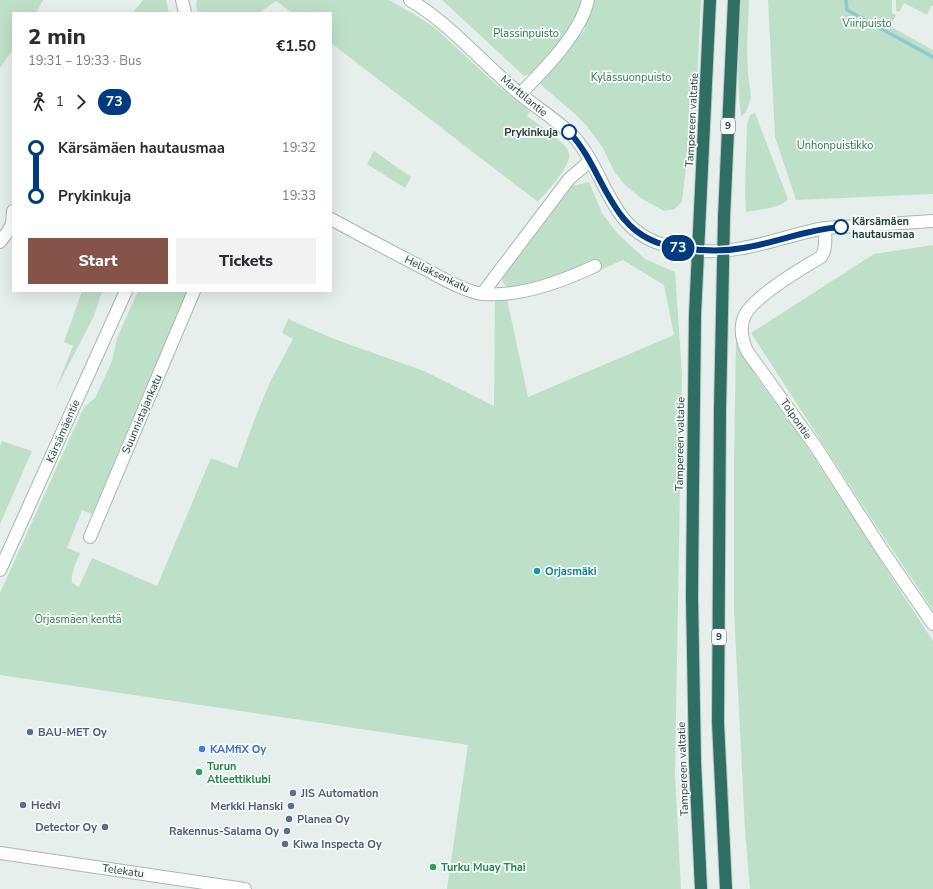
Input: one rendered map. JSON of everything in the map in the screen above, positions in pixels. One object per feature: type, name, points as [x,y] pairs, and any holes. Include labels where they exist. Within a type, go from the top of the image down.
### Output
[{"type":"highway","name":"Tampereen valtatie","points":[[701,889],[695,762],[692,596],[695,315],[710,0]]},
{"type":"highway","name":"9","points":[[726,889],[718,722],[720,409],[723,251],[734,0]]},
{"type":"highway","points":[[724,865],[730,889]]},
{"type":"street","points":[[182,0],[185,12]]},
{"type":"street","name":"Marttilantie","points":[[410,0],[439,21],[520,94],[569,132],[584,150],[619,212],[631,227],[653,242],[668,247],[698,251],[723,251],[750,247],[811,230],[933,221]]},
{"type":"street","points":[[520,94],[553,59],[574,31],[586,8],[588,0]]},
{"type":"street","points":[[482,294],[569,178],[590,160]]},
{"type":"street","name":"Hellaksenkatu","points":[[332,219],[450,282],[482,294],[497,294],[527,290],[557,281],[595,266]]},
{"type":"street","points":[[0,242],[12,224]]},
{"type":"street","name":"Tolpontie","points":[[825,228],[824,253],[752,306],[744,316],[741,335],[747,351],[816,446],[882,550],[933,624]]},
{"type":"street","points":[[0,242],[12,242]]},
{"type":"street","name":"Kärsämäentie","points":[[0,570],[126,292]]},
{"type":"street","name":"Suunnistajankatu","points":[[90,537],[194,292]]},
{"type":"street","name":"Telekatu","points":[[0,853],[245,889]]},
{"type":"green space","points":[[0,0],[43,0],[37,12],[12,12],[12,50],[0,68]]},
{"type":"green space","points":[[143,0],[166,0],[169,12],[134,12]]},
{"type":"green space","points":[[197,0],[389,0],[435,28],[497,85],[530,111],[527,116],[557,138],[567,149],[569,158],[567,165],[558,179],[538,202],[332,44],[332,12],[291,12],[276,1],[260,12],[198,12],[196,5]]},
{"type":"green space","name":"Plassinpuisto","points":[[442,0],[584,0],[565,37],[534,72],[524,76]]},
{"type":"green space","name":"Kylässuonpuisto","points":[[594,0],[701,0],[697,80],[682,201],[675,209],[664,211],[641,198],[625,185],[614,171],[603,148],[586,125],[540,84],[584,31]]},
{"type":"green space","points":[[741,0],[749,0],[747,49],[751,98],[746,112],[741,116],[738,73]]},
{"type":"green space","points":[[768,0],[892,0],[892,13],[896,15],[890,26],[933,50],[933,194],[796,200],[775,137]]},
{"type":"green space","points":[[896,0],[933,0],[933,6],[931,6],[927,15],[904,3],[899,12],[896,11]]},
{"type":"green space","points":[[755,113],[788,199],[781,205],[775,207],[746,212],[745,190],[747,125],[750,115]]},
{"type":"green space","points":[[374,151],[411,177],[405,188],[367,164]]},
{"type":"green space","name":"Orjasmäen kenttä","points":[[589,182],[602,213],[617,233],[645,259],[675,272],[682,374],[675,774],[681,889],[447,889],[468,745],[0,675],[0,593],[84,407],[95,398],[112,361],[117,338],[138,292],[187,292],[92,514],[82,510],[67,548],[80,553],[72,575],[72,583],[79,587],[92,558],[157,586],[211,458],[237,468],[270,382],[293,339],[282,333],[288,319],[334,339],[424,371],[494,406],[495,299],[507,299],[528,397],[674,335],[664,285],[623,260],[600,270],[596,260],[544,281],[509,288],[503,283],[502,278],[504,273],[572,186]]},
{"type":"green space","name":"Kärsämäen hautausmaa","points":[[933,245],[933,610],[871,518],[751,333],[874,254]]},
{"type":"green space","points":[[82,292],[102,292],[94,316],[55,391],[73,346],[64,342]]},
{"type":"green space","points":[[736,340],[739,340],[742,353],[757,378],[798,433],[933,641],[933,889],[750,889],[745,830],[734,610]]},
{"type":"green space","points":[[2,441],[32,451],[0,524],[0,446]]},
{"type":"waterway","points":[[846,0],[847,10],[933,57]]},
{"type":"bus line","name":"73","points":[[569,132],[584,150],[619,212],[631,227],[653,242],[668,247],[698,251],[723,251],[750,247],[811,230],[841,227]]},
{"type":"place","name":"Prykinkuja","points":[[569,132]]},
{"type":"place","name":"Kärsämäen hautausmaa","points":[[841,227]]},
{"type":"place","name":"Orjasmäki","points":[[537,571]]},
{"type":"place","name":"BAU-MET Oy","points":[[30,732]]},
{"type":"place","name":"KAMfiX Oy","points":[[202,749]]},
{"type":"place","name":"Turun Atleettiklubi","points":[[199,772]]},
{"type":"place","name":"JIS Automation","points":[[293,793]]},
{"type":"place","name":"Hedvi","points":[[23,805]]},
{"type":"place","name":"Merkki Hanski","points":[[291,806]]},
{"type":"place","name":"Planea Oy","points":[[289,819]]},
{"type":"place","name":"Detector Oy","points":[[105,827]]},
{"type":"place","name":"Rakennus-Salama Oy","points":[[287,831]]},
{"type":"place","name":"Kiwa Inspecta Oy","points":[[285,844]]},
{"type":"place","name":"Turku Muay Thai","points":[[433,867]]},
{"type":"park label","name":"Viiripuisto","points":[[867,23]]},
{"type":"park label","name":"Unhonpuistikko","points":[[835,145]]}]
